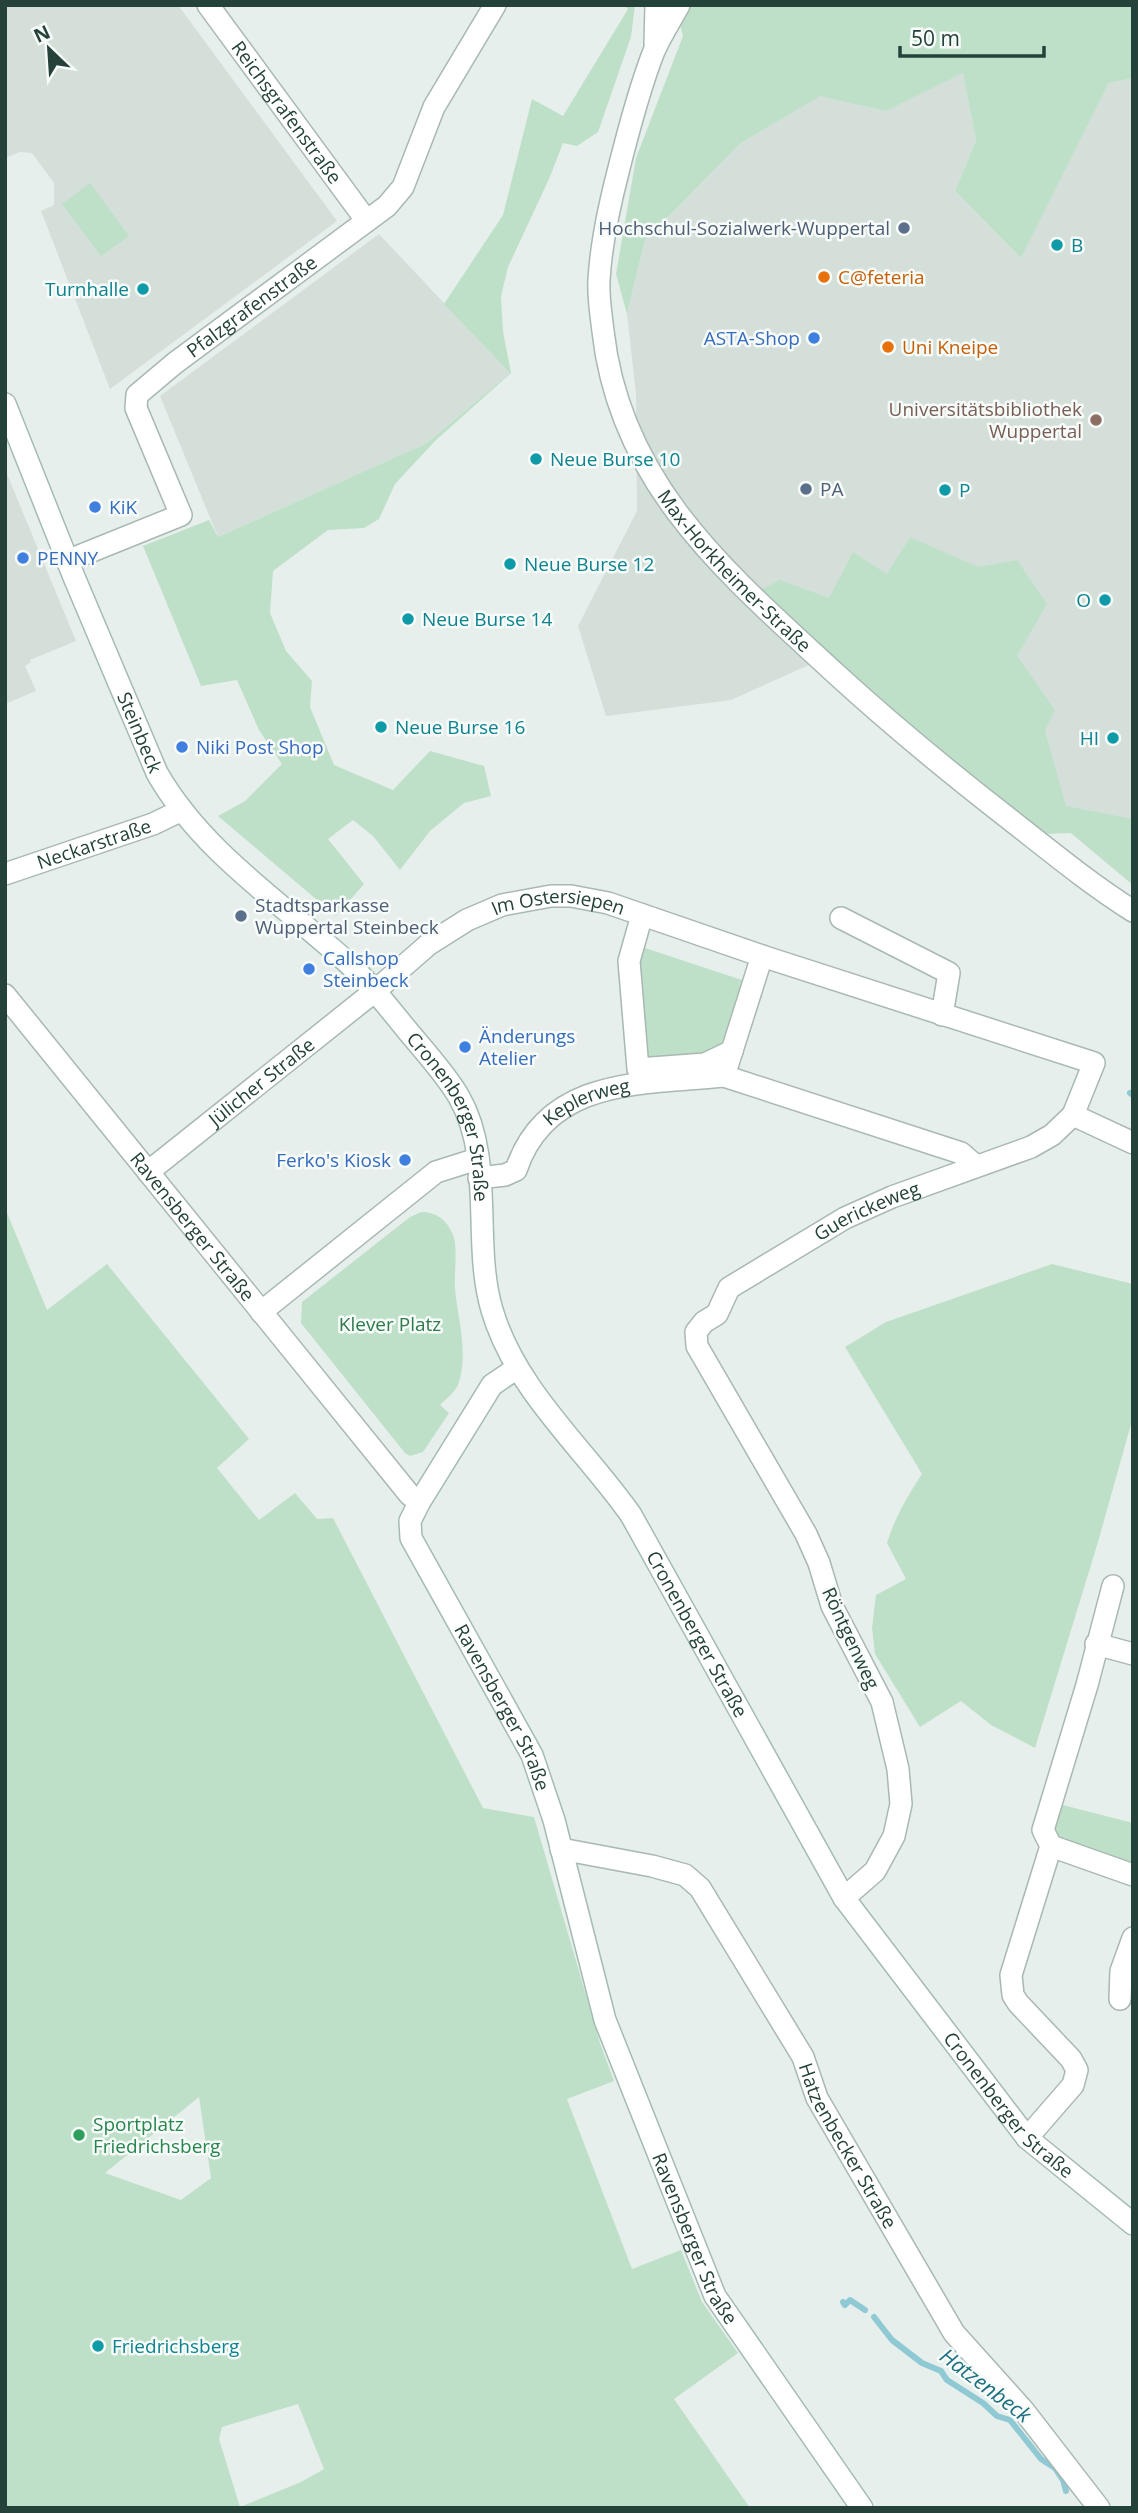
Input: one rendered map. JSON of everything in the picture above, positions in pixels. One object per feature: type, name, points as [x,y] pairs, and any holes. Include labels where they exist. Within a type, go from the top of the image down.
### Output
[{"type":"street","name":"Reichsgrafenstraße","points":[[208,5],[366,220]]},
{"type":"street","name":"Pfalzgrafenstraße","points":[[67,562],[181,515],[136,408],[137,395],[175,363],[387,206],[402,187],[434,107],[495,5]]},
{"type":"street","name":"Max-Horkheimer-Straße","points":[[655,50],[656,5]]},
{"type":"street","name":"Max-Horkheimer-Straße","points":[[679,5],[655,50],[613,192],[599,278],[608,371],[624,421],[646,468],[685,523],[730,574],[872,707],[1096,887],[1133,911]]},
{"type":"street","name":"Steinbeck","points":[[5,404],[67,562],[158,773],[182,810],[240,870],[350,964],[374,991]]},
{"type":"street","name":"Neckarstraße","points":[[5,874],[153,824],[182,810]]},
{"type":"street","name":"Im Ostersiepen","points":[[374,991],[429,944],[467,920],[502,905],[551,896],[571,896],[608,903],[762,956],[1094,1063],[1073,1115]]},
{"type":"street","points":[[642,915],[629,961],[638,1069],[705,1064],[732,1051]]},
{"type":"street","points":[[841,918],[949,973],[942,1015]]},
{"type":"street","points":[[762,956],[724,1076],[961,1153],[976,1166]]},
{"type":"street","name":"Cronenberger Straße","points":[[374,991],[460,1098],[475,1133],[485,1270],[491,1307],[501,1337],[517,1368],[631,1515],[844,1898],[1027,2138],[1133,2224]]},
{"type":"street","name":"Jülicher Straße","points":[[148,1172],[374,991]]},
{"type":"street","name":"Ravensberger Straße","points":[[5,996],[402,1486],[419,1503],[410,1521],[411,1538],[532,1755],[561,1849],[605,2020],[715,2296],[862,2508]]},
{"type":"street","name":"Keplerweg","points":[[478,1169],[505,1175],[516,1170],[523,1148],[547,1118],[566,1104],[588,1094],[611,1087],[724,1076]]},
{"type":"street","points":[[1073,1115],[1133,1143]]},
{"type":"street","name":"Guerickeweg","points":[[697,1346],[696,1332],[704,1322],[717,1314],[729,1288],[845,1218],[892,1197],[1031,1147],[1052,1135],[1073,1115]]},
{"type":"street","points":[[261,1312],[436,1171],[478,1169]]},
{"type":"street","name":"Röntgenweg","points":[[697,1346],[806,1534],[819,1563],[832,1606],[882,1702],[893,1741],[901,1804],[896,1830],[875,1871],[844,1898]]},
{"type":"street","points":[[419,1503],[492,1385],[517,1368]]},
{"type":"street","points":[[1113,1586],[1044,1830],[1051,1846],[1133,1875]]},
{"type":"street","points":[[1096,1644],[1133,1654]]},
{"type":"street","points":[[1027,2138],[1073,2085],[1077,2070],[1071,2059],[1018,2003],[1011,1985],[1011,1975],[1051,1846]]},
{"type":"street","name":"Hatzenbecker Straße","points":[[561,1849],[685,1875],[700,1888],[803,2057],[817,2098],[954,2333],[1024,2411],[1099,2508]]},
{"type":"street","points":[[1120,1999],[1121,1971],[1133,1938]]},
{"type":"shaded area","points":[[5,5],[178,5],[337,221],[110,389],[41,211],[54,205],[54,183],[32,153],[20,152],[5,158]]},
{"type":"shaded area","points":[[963,72],[976,140],[955,191],[1021,258],[1109,83],[1133,78],[1133,885],[849,647],[731,700],[606,716],[578,626],[637,511],[636,394],[627,314],[645,240],[741,143],[820,95],[886,111]]},
{"type":"shaded area","points":[[379,234],[510,373],[427,443],[218,537],[160,396]]},
{"type":"shaded area","name":"PENNY","points":[[5,474],[76,641],[30,660],[25,666],[36,691],[5,704]]},
{"type":"green space","points":[[623,5],[635,5],[631,37],[598,132],[577,146],[563,143],[508,267],[501,296],[503,331],[511,373],[436,440],[395,484],[379,519],[364,528],[328,530],[273,571],[270,613],[286,651],[312,681],[310,707],[334,765],[393,790],[430,751],[484,766],[491,796],[464,803],[430,831],[400,870],[373,836],[353,820],[328,839],[364,884],[336,916],[218,816],[245,801],[282,764],[259,730],[237,680],[201,686],[143,546],[209,520],[218,537],[427,443],[510,373],[444,304],[503,215],[532,99],[563,116],[628,9]]},
{"type":"green space","points":[[675,5],[1133,5],[1133,78],[1109,83],[1021,258],[955,191],[976,140],[963,73],[886,111],[820,96],[741,143],[645,240],[627,314],[616,274],[636,158],[683,36]]},
{"type":"green space","points":[[90,183],[129,236],[101,256],[62,204]]},
{"type":"green space","points":[[910,537],[978,567],[1017,560],[1047,604],[1017,656],[1055,710],[1045,731],[1066,806],[1133,819],[1133,885],[1071,833],[1044,834],[958,769],[758,591],[780,580],[829,598],[853,552],[887,574]]},
{"type":"green space","points":[[642,947],[748,982],[731,1037],[722,1048],[713,1054],[690,1061],[666,1062],[646,1058],[636,978]]},
{"type":"green space","points":[[5,1208],[47,1310],[107,1264],[249,1439],[217,1468],[259,1520],[295,1493],[317,1519],[333,1518],[483,1808],[534,1817],[600,2043],[614,2081],[567,2099],[632,2269],[681,2250],[702,2302],[738,2353],[674,2399],[750,2508],[5,2508]],"holes":[[[199,2097],[211,2178],[181,2200],[105,2173]],[[298,2404],[324,2469],[301,2482],[240,2507],[219,2439],[222,2427]]]},
{"type":"green space","name":"Klever Platz","points":[[421,1212],[432,1213],[441,1218],[453,1235],[456,1253],[455,1289],[463,1361],[458,1385],[440,1405],[449,1413],[423,1452],[410,1456],[301,1323],[302,1302],[410,1217]]},
{"type":"green space","points":[[1052,1264],[1133,1284],[1133,1417],[1035,1748],[991,1725],[961,1701],[920,1727],[875,1654],[872,1628],[876,1595],[906,1579],[887,1543],[902,1507],[922,1474],[845,1347],[886,1322]]},
{"type":"green space","points":[[1059,1804],[1133,1823],[1133,1881],[1063,1855],[1053,1824]]},
{"type":"waterway","name":"Hatzenbeck","points":[[843,2302],[845,2305],[850,2300],[865,2310]]},
{"type":"waterway","name":"Hatzenbeck","points":[[874,2317],[892,2340],[922,2363],[941,2371],[947,2380],[983,2403],[997,2416],[1010,2420],[1041,2459],[1055,2468],[1066,2491]]},
{"type":"place","name":"Hochschul-Sozialwerk-Wuppertal","points":[[904,228]]},
{"type":"place","name":"B","points":[[1057,245]]},
{"type":"place","name":"C@feteria","points":[[824,277]]},
{"type":"place","name":"Turnhalle","points":[[143,289]]},
{"type":"place","name":"ASTA-Shop","points":[[814,338]]},
{"type":"place","name":"Uni Kneipe","points":[[888,347]]},
{"type":"place","name":"Universitätsbibliothek Wuppertal","points":[[1096,420]]},
{"type":"place","name":"Neue Burse 10","points":[[536,459]]},
{"type":"place","name":"PA","points":[[806,489]]},
{"type":"place","name":"P","points":[[945,490]]},
{"type":"place","name":"KiK","points":[[95,507]]},
{"type":"place","name":"PENNY","points":[[23,558]]},
{"type":"place","name":"Neue Burse 12","points":[[510,564]]},
{"type":"place","name":"O","points":[[1105,600]]},
{"type":"place","name":"Neue Burse 14","points":[[408,619]]},
{"type":"place","name":"Neue Burse 16","points":[[381,727]]},
{"type":"place","name":"HI","points":[[1113,738]]},
{"type":"place","name":"Niki Post Shop","points":[[182,747]]},
{"type":"place","name":"Stadtsparkasse Wuppertal Steinbeck","points":[[241,916]]},
{"type":"place","name":"Callshop Steinbeck","points":[[309,969]]},
{"type":"place","name":"Änderungs Atelier","points":[[465,1047]]},
{"type":"place","name":"Ferko's Kiosk","points":[[405,1160]]},
{"type":"place","name":"Sportplatz Friedrichsberg","points":[[79,2135]]},
{"type":"place","name":"Friedrichsberg","points":[[98,2346]]}]
